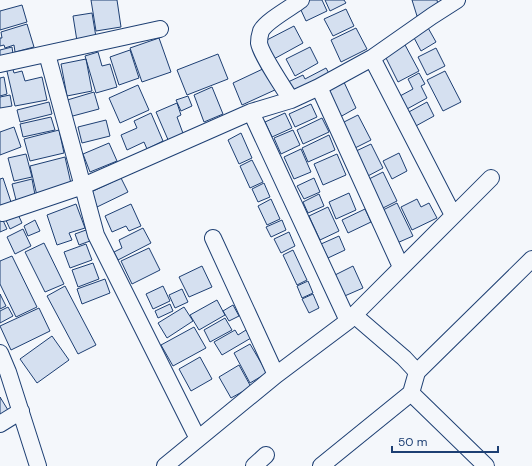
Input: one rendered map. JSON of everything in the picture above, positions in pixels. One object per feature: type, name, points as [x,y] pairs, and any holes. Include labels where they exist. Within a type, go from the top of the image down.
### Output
[{"type":"street","points":[[291,100],[263,52],[260,44],[260,37],[262,30],[269,23],[301,0]]},
{"type":"street","points":[[3,213],[83,186],[251,112],[291,100],[319,87],[372,58],[457,0]]},
{"type":"street","points":[[0,64],[160,29]]},
{"type":"street","points":[[48,54],[96,235],[198,439]]},
{"type":"street","points":[[372,58],[454,215]]},
{"type":"street","points":[[319,87],[401,267]]},
{"type":"street","points":[[251,112],[351,318],[404,358],[417,372]]},
{"type":"street","points":[[165,466],[276,375],[351,318],[491,178]]},
{"type":"street","points":[[213,238],[276,375]]},
{"type":"street","points":[[321,466],[411,393],[417,372],[532,259]]},
{"type":"street","points":[[0,353],[8,372],[38,466]]},
{"type":"street","points":[[411,393],[486,466]]},
{"type":"street","points":[[0,424],[21,411]]},
{"type":"building","points":[[91,0],[117,0],[121,27],[96,31]]},
{"type":"building","points":[[306,0],[322,0],[327,11],[306,21],[300,8],[308,4]]},
{"type":"building","points":[[325,0],[344,0],[346,3],[330,11]]},
{"type":"building","points":[[412,0],[437,0],[439,9],[417,16]]},
{"type":"building","points":[[22,5],[27,22],[0,30],[0,11]]},
{"type":"building","points":[[346,9],[354,26],[333,36],[324,19]]},
{"type":"building","points":[[92,13],[96,37],[77,41],[73,16]]},
{"type":"building","points":[[27,24],[34,47],[15,52],[14,45],[5,48],[4,45],[0,46],[0,38],[2,38],[1,32]]},
{"type":"building","points":[[294,26],[303,43],[272,60],[263,42]]},
{"type":"building","points":[[427,26],[436,42],[421,51],[412,34]]},
{"type":"building","points":[[356,28],[367,49],[341,62],[331,40]]},
{"type":"building","points":[[159,38],[171,72],[142,82],[130,48]]},
{"type":"building","points":[[404,43],[419,71],[398,82],[384,54]]},
{"type":"building","points":[[12,47],[13,54],[0,63],[0,50]]},
{"type":"building","points":[[310,47],[318,63],[295,76],[286,59]]},
{"type":"building","points":[[436,48],[445,66],[427,75],[418,57]]},
{"type":"building","points":[[130,50],[139,78],[119,85],[110,57]]},
{"type":"building","points":[[98,52],[102,66],[110,64],[117,87],[96,93],[85,56]]},
{"type":"building","points":[[218,54],[228,79],[187,95],[177,70]]},
{"type":"building","points":[[86,59],[92,91],[67,96],[61,64]]},
{"type":"building","points":[[12,66],[14,73],[22,71],[25,81],[42,77],[47,100],[15,106],[6,67]]},
{"type":"building","points":[[267,67],[277,89],[242,105],[233,83]]},
{"type":"building","points":[[326,68],[331,77],[296,96],[288,82],[303,75],[305,79]]},
{"type":"building","points":[[445,71],[461,102],[443,111],[427,80]]},
{"type":"building","points":[[419,73],[425,84],[421,86],[427,98],[407,109],[400,96],[413,89],[408,79]]},
{"type":"building","points":[[4,77],[7,94],[0,96],[0,78]]},
{"type":"building","points":[[343,80],[356,108],[340,117],[326,89]]},
{"type":"building","points":[[138,85],[149,110],[120,123],[109,98]]},
{"type":"building","points":[[212,87],[223,114],[204,122],[194,95]]},
{"type":"building","points":[[94,92],[99,109],[69,117],[64,101]]},
{"type":"building","points":[[10,95],[12,106],[0,108],[0,97]]},
{"type":"building","points":[[188,96],[192,106],[181,111],[176,100]]},
{"type":"building","points":[[49,102],[52,114],[20,122],[17,110]]},
{"type":"building","points":[[427,102],[434,116],[414,127],[407,113]]},
{"type":"building","points":[[177,103],[181,115],[177,117],[184,136],[169,142],[156,112]]},
{"type":"building","points":[[311,104],[317,117],[295,127],[289,114]]},
{"type":"building","points":[[151,113],[163,141],[147,149],[144,142],[127,150],[121,135],[137,128],[134,121]]},
{"type":"building","points":[[285,113],[292,128],[272,137],[265,122]]},
{"type":"building","points":[[358,115],[371,140],[353,149],[340,124]]},
{"type":"building","points":[[51,117],[55,130],[23,137],[20,124]]},
{"type":"building","points":[[322,118],[329,132],[303,144],[297,130]]},
{"type":"building","points":[[106,120],[110,136],[82,143],[78,127]]},
{"type":"building","points":[[14,127],[21,147],[0,155],[0,132]]},
{"type":"building","points":[[59,130],[64,153],[30,161],[24,139]]},
{"type":"building","points":[[293,130],[300,145],[281,154],[274,138]]},
{"type":"building","points":[[241,133],[252,158],[239,164],[228,140]]},
{"type":"building","points":[[329,135],[335,150],[308,162],[302,148]]},
{"type":"building","points":[[109,143],[117,161],[90,172],[83,154]]},
{"type":"building","points":[[371,144],[383,168],[366,177],[354,152]]},
{"type":"building","points":[[301,149],[311,172],[294,179],[284,157]]},
{"type":"building","points":[[399,153],[407,171],[392,179],[383,161]]},
{"type":"building","points":[[26,154],[32,177],[14,181],[8,158]]},
{"type":"building","points":[[337,154],[346,175],[323,185],[314,164]]},
{"type":"building","points":[[65,157],[72,188],[38,200],[30,166]]},
{"type":"building","points":[[252,160],[263,182],[250,188],[240,166]]},
{"type":"building","points":[[383,172],[397,201],[381,209],[367,180]]},
{"type":"building","points":[[3,178],[12,205],[0,210],[0,179]]},
{"type":"building","points":[[121,178],[128,192],[97,207],[91,192]]},
{"type":"building","points":[[314,178],[320,192],[304,199],[297,186]]},
{"type":"building","points":[[32,179],[36,200],[17,204],[12,184]]},
{"type":"building","points":[[264,183],[270,197],[258,202],[252,189]]},
{"type":"building","points":[[349,193],[356,210],[336,219],[329,202]]},
{"type":"building","points":[[319,194],[324,206],[308,213],[303,202]]},
{"type":"building","points":[[271,199],[280,219],[267,225],[258,206]]},
{"type":"building","points":[[417,199],[421,207],[429,203],[437,218],[412,230],[401,207]]},
{"type":"building","points":[[397,203],[413,236],[397,243],[381,211]]},
{"type":"building","points":[[76,204],[85,228],[69,233],[72,240],[57,245],[47,215]]},
{"type":"building","points":[[131,204],[141,226],[129,231],[126,226],[112,232],[105,216]]},
{"type":"building","points":[[328,207],[339,231],[320,240],[309,216]]},
{"type":"building","points":[[365,209],[371,222],[348,233],[342,220]]},
{"type":"building","points":[[16,210],[22,223],[10,229],[4,216]]},
{"type":"building","points":[[0,214],[7,229],[0,232]]},
{"type":"building","points":[[35,220],[40,231],[28,236],[24,226]]},
{"type":"building","points":[[282,220],[286,230],[271,237],[266,227]]},
{"type":"building","points":[[143,228],[151,243],[118,260],[114,252],[122,248],[119,240]]},
{"type":"building","points":[[23,229],[31,246],[15,254],[7,237]]},
{"type":"building","points":[[86,230],[90,241],[79,245],[75,234]]},
{"type":"building","points":[[289,232],[295,246],[281,253],[274,239]]},
{"type":"building","points":[[339,236],[345,250],[328,258],[321,244]]},
{"type":"building","points":[[44,243],[64,284],[45,292],[25,252]]},
{"type":"building","points":[[86,244],[92,260],[70,268],[64,252]]},
{"type":"building","points":[[149,248],[160,270],[132,284],[121,261]]},
{"type":"building","points":[[293,250],[307,280],[297,285],[283,255]]},
{"type":"building","points":[[12,256],[37,307],[16,317],[0,284],[0,261]]},
{"type":"building","points":[[93,263],[99,279],[78,287],[72,270]]},
{"type":"building","points":[[202,266],[212,287],[189,297],[179,277]]},
{"type":"building","points":[[353,266],[363,288],[340,298],[331,277]]},
{"type":"building","points":[[105,279],[110,293],[82,304],[77,289]]},
{"type":"building","points":[[308,281],[313,293],[302,298],[297,286]]},
{"type":"building","points":[[65,286],[96,345],[78,354],[47,296]]},
{"type":"building","points":[[163,286],[170,301],[153,309],[146,294]]},
{"type":"building","points":[[182,289],[188,302],[175,308],[169,295]]},
{"type":"building","points":[[0,294],[6,306],[0,309]]},
{"type":"building","points":[[313,294],[319,308],[309,313],[302,299]]},
{"type":"building","points":[[217,300],[225,315],[199,330],[190,315]]},
{"type":"building","points":[[170,304],[173,311],[158,318],[155,311]]},
{"type":"building","points":[[233,305],[239,316],[229,321],[223,311]]},
{"type":"building","points":[[8,307],[13,316],[0,323],[0,311]]},
{"type":"building","points":[[184,307],[193,321],[167,338],[158,323]]},
{"type":"building","points":[[39,308],[50,331],[11,350],[0,326]]},
{"type":"building","points":[[225,318],[232,330],[210,342],[204,330]]},
{"type":"building","points":[[194,327],[206,348],[173,366],[161,345]]},
{"type":"building","points":[[235,330],[238,335],[246,330],[251,338],[222,355],[214,342]]},
{"type":"building","points":[[52,336],[69,360],[37,383],[20,359]]},
{"type":"building","points":[[250,344],[267,373],[250,383],[234,353]]},
{"type":"building","points":[[200,357],[212,379],[191,391],[179,369]]},
{"type":"building","points":[[239,365],[251,387],[231,398],[219,377]]},
{"type":"building","points":[[0,397],[11,415],[0,422]]}]
